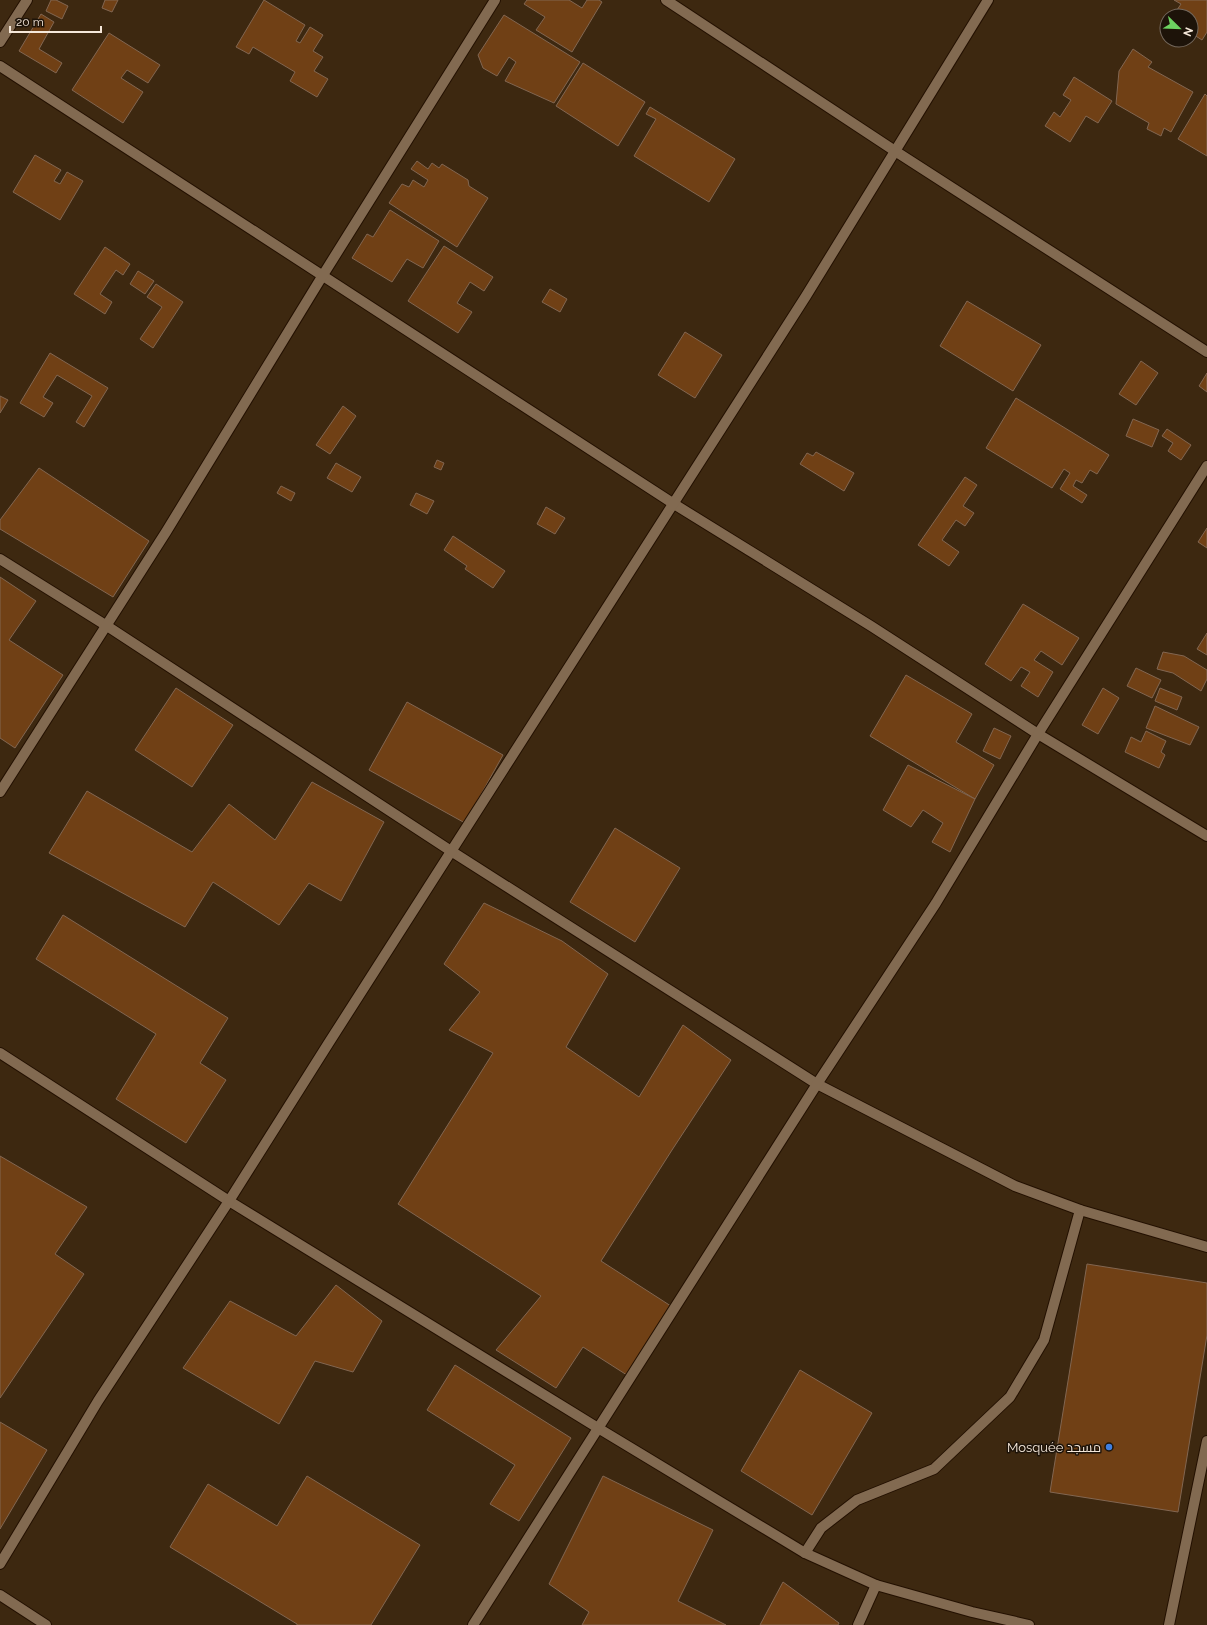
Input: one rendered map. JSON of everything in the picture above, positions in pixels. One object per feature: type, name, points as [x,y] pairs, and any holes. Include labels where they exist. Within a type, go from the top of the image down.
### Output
[{"type":"street","points":[[0,42],[27,0]]},
{"type":"street","points":[[0,792],[171,526],[323,275],[495,0]]},
{"type":"street","points":[[666,0],[895,151],[1207,352]]},
{"type":"street","points":[[0,1564],[98,1401],[229,1201],[806,296],[988,0]]},
{"type":"street","points":[[0,66],[674,504],[871,626],[1038,734],[1207,836]]},
{"type":"street","points":[[474,1625],[817,1084],[936,903],[1038,734],[1207,466]]},
{"type":"street","points":[[0,559],[106,626],[451,851],[817,1084],[1015,1186],[1080,1210],[1207,1247]]},
{"type":"street","points":[[0,1053],[229,1201],[598,1428],[805,1553],[876,1585],[972,1612],[1029,1625]]},
{"type":"street","points":[[805,1553],[820,1528],[857,1500],[934,1469],[1010,1397],[1044,1340],[1080,1210]]},
{"type":"street","points":[[1168,1625],[1207,1441]]},
{"type":"street","points":[[858,1625],[876,1585]]},
{"type":"street","points":[[0,1595],[46,1625]]},
{"type":"building","points":[[51,0],[56,0],[68,6],[62,19],[46,11]]},
{"type":"building","points":[[105,0],[118,0],[112,12],[102,8]]},
{"type":"building","points":[[264,0],[305,25],[296,41],[300,43],[310,27],[323,35],[313,51],[323,57],[314,71],[328,79],[317,97],[290,81],[295,72],[253,47],[249,54],[236,47]]},
{"type":"building","points":[[527,0],[569,0],[582,8],[587,0],[599,0],[602,2],[572,52],[536,30],[545,17],[524,4]]},
{"type":"building","points":[[1174,0],[1207,0],[1207,32],[1202,40],[1199,38],[1199,8],[1178,8],[1181,4]]},
{"type":"building","points":[[41,14],[54,22],[39,49],[62,63],[56,73],[19,51]]},
{"type":"building","points":[[504,15],[580,62],[554,103],[505,81],[516,62],[509,57],[497,76],[483,68],[478,55]]},
{"type":"building","points":[[109,33],[160,65],[148,83],[127,70],[121,78],[143,92],[123,123],[72,90]]},
{"type":"building","points":[[1133,49],[1152,62],[1148,67],[1193,92],[1171,132],[1164,128],[1161,136],[1147,129],[1149,123],[1116,104],[1119,71]]},
{"type":"building","points":[[583,63],[645,102],[618,146],[556,106]]},
{"type":"building","points":[[1074,77],[1112,101],[1098,123],[1086,116],[1070,142],[1045,126],[1054,112],[1060,117],[1071,100],[1063,95]]},
{"type":"building","points":[[1205,94],[1207,96],[1207,156],[1178,139]]},
{"type":"building","points":[[650,107],[735,159],[709,202],[634,156],[656,119],[646,114]]},
{"type":"building","points":[[35,155],[61,170],[54,181],[60,184],[67,172],[83,181],[60,220],[13,192]]},
{"type":"building","points":[[417,161],[428,169],[432,163],[439,168],[442,164],[468,180],[469,186],[488,198],[457,247],[389,203],[402,184],[409,187],[413,180],[424,187],[428,180],[411,169]]},
{"type":"building","points":[[390,210],[439,241],[423,268],[407,259],[392,282],[352,258],[367,234],[373,237]]},
{"type":"building","points":[[444,246],[493,277],[484,291],[470,282],[457,303],[472,312],[458,333],[408,301]]},
{"type":"building","points":[[105,247],[130,264],[123,275],[116,270],[100,294],[112,302],[105,314],[74,294]]},
{"type":"building","points":[[138,271],[154,281],[145,294],[130,284]]},
{"type":"building","points":[[156,284],[183,302],[153,348],[140,339],[162,307],[147,297]]},
{"type":"building","points":[[550,289],[567,299],[560,312],[542,302]]},
{"type":"building","points":[[967,301],[1041,345],[1013,391],[940,346]]},
{"type":"building","points":[[685,332],[722,355],[695,398],[658,375]]},
{"type":"building","points":[[50,353],[108,388],[84,427],[76,422],[92,396],[57,375],[43,397],[53,403],[44,417],[20,403]]},
{"type":"building","points":[[1141,361],[1158,373],[1136,405],[1119,394]]},
{"type":"building","points":[[1207,373],[1207,392],[1199,386]]},
{"type":"building","points":[[0,396],[8,400],[0,413]]},
{"type":"building","points":[[1016,398],[1109,455],[1097,474],[1090,470],[1082,483],[1076,480],[1073,486],[1087,495],[1082,503],[1060,489],[1070,473],[1064,469],[1052,488],[986,448]]},
{"type":"building","points":[[343,406],[356,416],[330,454],[316,445]]},
{"type":"building","points":[[1133,419],[1159,430],[1152,447],[1126,436]]},
{"type":"building","points":[[1167,429],[1191,445],[1181,460],[1168,451],[1173,443],[1162,436]]},
{"type":"building","points":[[816,452],[854,473],[844,491],[800,464],[807,453],[813,456]]},
{"type":"building","points":[[437,460],[444,463],[441,470],[434,467]]},
{"type":"building","points":[[336,463],[361,477],[352,492],[327,478]]},
{"type":"building","points":[[39,468],[149,541],[113,597],[0,529],[0,520]]},
{"type":"building","points":[[965,477],[977,485],[963,506],[974,513],[965,526],[956,520],[942,540],[959,552],[949,566],[918,545]]},
{"type":"building","points":[[281,486],[295,493],[291,501],[277,493]]},
{"type":"building","points":[[416,493],[434,501],[427,514],[410,505]]},
{"type":"building","points":[[546,507],[565,518],[555,534],[537,524]]},
{"type":"building","points":[[1207,528],[1207,548],[1198,542]]},
{"type":"building","points":[[453,536],[505,571],[493,588],[465,569],[467,566],[444,550]]},
{"type":"building","points":[[0,577],[36,601],[9,640],[63,675],[15,748],[0,738]]},
{"type":"building","points":[[1023,604],[1079,638],[1062,665],[1041,651],[1034,660],[1053,672],[1038,697],[1021,686],[1030,672],[1021,667],[1011,681],[985,664]]},
{"type":"building","points":[[1207,633],[1207,655],[1197,649]]},
{"type":"building","points":[[1163,652],[1184,656],[1207,670],[1207,679],[1201,691],[1173,673],[1157,669]]},
{"type":"building","points":[[1136,668],[1161,680],[1152,698],[1127,686]]},
{"type":"building","points":[[906,675],[972,714],[956,742],[994,765],[975,799],[870,736]]},
{"type":"building","points":[[176,688],[233,725],[192,787],[135,750]]},
{"type":"building","points":[[1103,688],[1119,698],[1098,734],[1082,725]]},
{"type":"building","points":[[1160,688],[1182,697],[1177,710],[1155,701]]},
{"type":"building","points":[[407,702],[503,755],[465,823],[369,770]]},
{"type":"building","points":[[1155,706],[1199,727],[1190,745],[1146,728]]},
{"type":"building","points":[[994,728],[1011,736],[1000,759],[983,751]]},
{"type":"building","points":[[1146,731],[1166,741],[1161,752],[1165,755],[1159,768],[1125,752],[1131,737],[1141,742]]},
{"type":"building","points":[[908,765],[975,799],[950,852],[932,842],[943,823],[923,810],[911,827],[883,810]]},
{"type":"building","points":[[312,782],[384,822],[341,901],[309,883],[279,925],[213,882],[185,927],[49,853],[87,791],[192,852],[229,804],[275,840]]},
{"type":"building","points":[[615,828],[680,868],[635,942],[570,902]]},
{"type":"building","points":[[484,903],[562,941],[608,974],[566,1047],[639,1097],[683,1025],[731,1060],[601,1261],[674,1308],[630,1377],[583,1347],[556,1388],[496,1350],[541,1296],[398,1204],[493,1053],[449,1030],[480,992],[444,964]]},
{"type":"building","points":[[63,915],[228,1018],[200,1063],[226,1080],[186,1143],[116,1099],[156,1034],[36,959]]},
{"type":"building","points":[[0,1156],[87,1207],[55,1254],[84,1274],[0,1398]]},
{"type":"building","points":[[1087,1264],[1207,1283],[1207,1335],[1178,1512],[1050,1492]]},
{"type":"building","points":[[336,1285],[382,1321],[353,1372],[315,1361],[279,1424],[183,1368],[230,1301],[296,1336]]},
{"type":"building","points":[[455,1365],[571,1438],[519,1521],[490,1504],[515,1465],[427,1410]]},
{"type":"building","points":[[800,1370],[872,1413],[812,1515],[741,1471]]},
{"type":"building","points":[[0,1422],[47,1450],[0,1529]]},
{"type":"building","points":[[307,1476],[420,1545],[371,1625],[297,1625],[170,1547],[208,1484],[277,1526]]},
{"type":"building","points":[[603,1476],[713,1530],[678,1601],[726,1625],[582,1625],[589,1612],[549,1584]]},
{"type":"building","points":[[783,1582],[839,1623],[838,1625],[760,1625]]},
{"type":"place","name":"Mosquée مسجد","points":[[1109,1447]]}]
